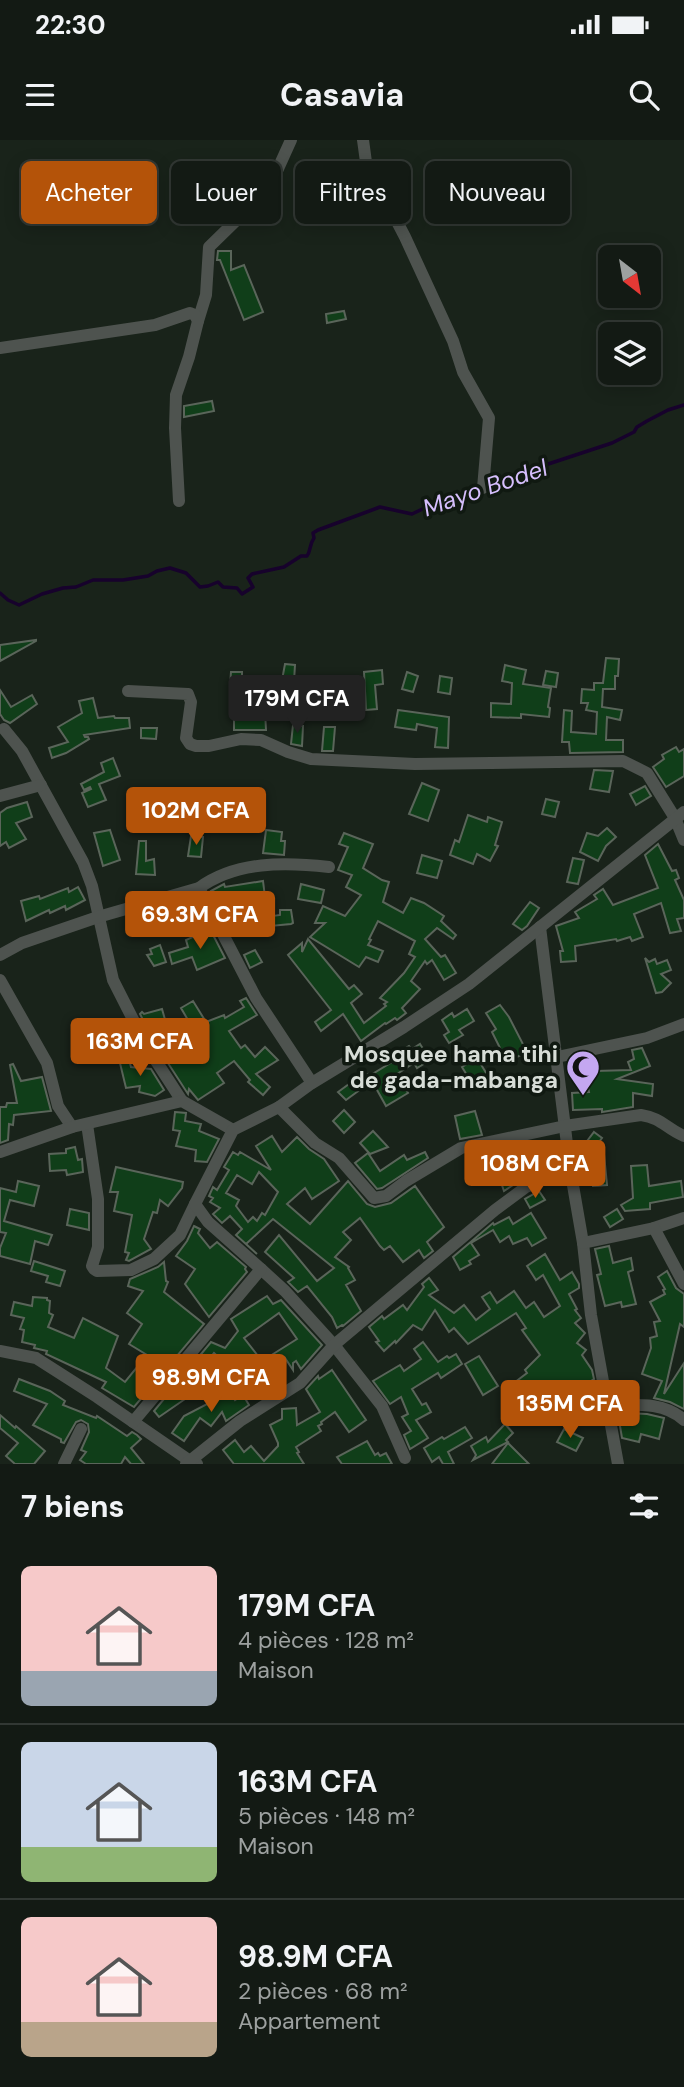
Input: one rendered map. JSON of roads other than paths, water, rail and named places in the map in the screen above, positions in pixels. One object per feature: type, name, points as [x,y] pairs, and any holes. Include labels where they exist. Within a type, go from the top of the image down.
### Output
[{"type":"street","points":[[179,501],[176,395],[206,295],[209,247],[253,205],[272,181],[290,140]]},
{"type":"street","points":[[363,140],[366,162],[405,237],[453,341],[463,372],[489,418],[483,488]]},
{"type":"street","points":[[0,348],[155,325],[190,313],[195,315],[198,321]]},
{"type":"street","points":[[128,691],[188,694],[191,702],[186,738],[190,744],[196,746],[242,739],[261,740],[311,759],[415,764],[624,761],[647,773],[680,815],[684,840]]},
{"type":"street","points":[[4,729],[22,751],[83,862],[92,886],[113,980],[146,1047],[182,1101],[233,1130]]},
{"type":"street","points":[[0,796],[41,785]]},
{"type":"street","points":[[87,1124],[97,1199],[98,1247],[92,1266],[97,1271],[131,1270],[154,1259],[180,1235],[233,1130],[279,1107],[312,1083],[470,984],[680,815]]},
{"type":"street","points":[[0,955],[22,943],[98,917],[199,888],[212,878],[236,871],[263,865],[329,867]]},
{"type":"street","points":[[199,888],[256,998],[312,1083]]},
{"type":"street","points":[[540,927],[591,1315],[618,1464]]},
{"type":"street","points":[[0,981],[47,1063],[58,1106],[72,1128]]},
{"type":"street","points":[[556,1058],[647,1038],[684,1024]]},
{"type":"street","points":[[0,1152],[72,1128],[182,1101]]},
{"type":"street","points":[[279,1107],[315,1143],[339,1158],[374,1198],[386,1196],[461,1148],[565,1126],[641,1115],[656,1117],[670,1130],[684,1136]]},
{"type":"street","points":[[0,1351],[36,1358],[191,1463],[240,1421],[300,1383],[334,1345],[526,1187],[570,1168]]},
{"type":"street","points":[[195,1204],[208,1222],[285,1291],[334,1345],[382,1406],[405,1458]]},
{"type":"street","points":[[583,1243],[654,1228],[684,1218]]},
{"type":"street","points":[[654,1228],[684,1284]]},
{"type":"street","points":[[133,1422],[261,1269]]},
{"type":"street","points":[[607,1405],[661,1406],[684,1420]]},
{"type":"street","points":[[64,1464],[81,1429]]},
{"type":"waterway","name":"Mayo Bodel","points":[[0,593],[19,605],[42,594],[76,587],[93,580],[123,580],[148,576],[170,568],[186,573],[200,587],[218,582],[223,587],[237,588],[242,594],[253,587],[248,578],[252,574],[284,567],[301,556],[307,556],[314,538],[313,533],[318,530],[380,507],[412,514],[431,505],[440,505],[527,471],[612,443],[634,432],[647,421],[684,405]]},
{"type":"place","name":"Mosquee hama tihi de gada-mabanga","points":[[583,1097]]}]
